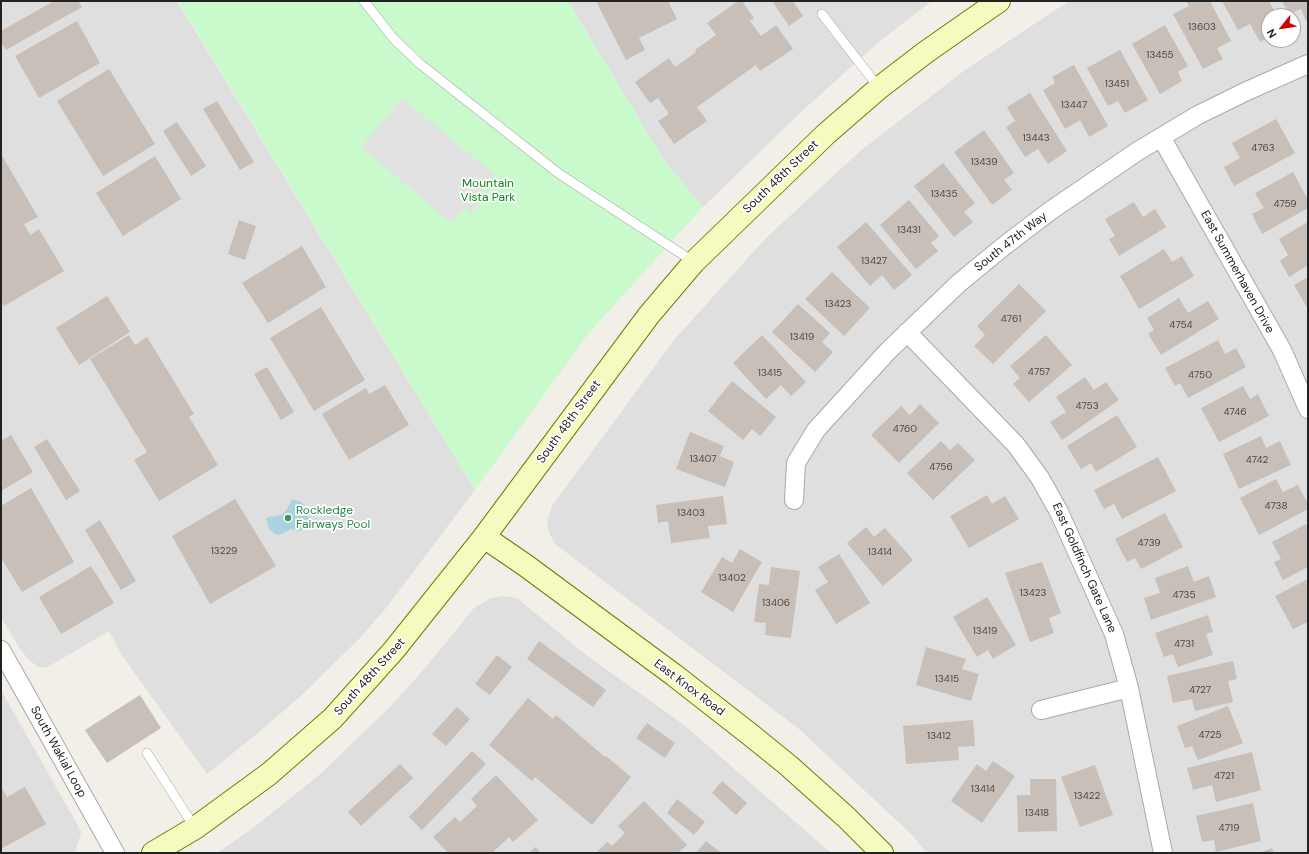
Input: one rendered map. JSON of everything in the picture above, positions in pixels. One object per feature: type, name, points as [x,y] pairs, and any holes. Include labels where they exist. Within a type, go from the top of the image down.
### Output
[{"type":"main road","name":"South 48th Street","points":[[153,853],[195,828],[269,774],[333,718],[394,650],[484,537],[649,315],[694,262],[826,134],[879,88],[926,52],[999,1]]},
{"type":"main road","name":"East Knox Road","points":[[484,537],[525,565],[674,675],[758,741],[789,766],[847,818],[882,853]]},
{"type":"street","name":"South 47th Way","points":[[794,500],[796,463],[816,430],[888,351],[959,283],[1050,211],[1138,151],[1198,115],[1308,64]]},
{"type":"street","name":"East Summerhaven Drive","points":[[1161,137],[1282,350],[1308,409]]},
{"type":"street","name":"East Goldfinch Gate Lane","points":[[907,332],[1016,445],[1040,478],[1059,512],[1114,634],[1129,688],[1163,853]]},
{"type":"street","name":"South Wakial Loop","points":[[1,650],[115,853]]},
{"type":"street","points":[[1041,710],[1129,688]]},
{"type":"lane","points":[[364,1],[393,38],[419,63],[558,173],[694,262]]},
{"type":"lane","points":[[822,14],[879,88]]},
{"type":"lane","points":[[147,753],[195,828]]},
{"type":"shaded area","points":[[1,1],[177,1],[475,490],[386,608],[359,639],[302,695],[207,774],[121,654],[109,631],[48,667],[38,667],[28,659],[18,646],[1,617]]},
{"type":"shaded area","points":[[568,1],[932,1],[880,41],[801,112],[703,207],[665,162]]},
{"type":"shaded area","points":[[1069,1],[1308,1],[1308,853],[927,853],[911,834],[799,729],[555,544],[549,533],[547,521],[552,506],[674,340],[766,238],[859,152],[965,70]]},
{"type":"shaded area","points":[[402,98],[495,175],[481,190],[487,195],[471,213],[465,208],[451,223],[361,147]]},
{"type":"shaded area","points":[[503,596],[517,598],[586,655],[684,725],[831,853],[217,853],[253,828],[318,776],[390,707],[426,667],[474,608],[491,598]]},
{"type":"shaded area","points":[[1,690],[77,824],[81,833],[75,853],[1,853]]},
{"type":"green space","name":"Mountain Vista Park","points":[[178,1],[568,1],[665,162],[703,207],[588,334],[475,490]]},
{"type":"water","name":"Rockledge Fairways Pool","points":[[292,499],[301,502],[307,509],[309,519],[305,528],[299,531],[291,529],[279,535],[275,534],[269,529],[266,519],[268,517],[283,514]]},
{"type":"building","points":[[54,1],[78,1],[82,7],[6,50],[1,42],[1,31]]},
{"type":"building","points":[[596,1],[668,1],[677,19],[639,38],[645,50],[626,60]]},
{"type":"building","points":[[738,1],[742,1],[754,18],[750,21],[761,36],[776,25],[793,49],[760,71],[756,65],[697,107],[707,121],[674,144],[658,121],[669,114],[658,98],[650,103],[635,82],[669,58],[675,67],[696,52],[695,50],[716,35],[707,23]]},
{"type":"building","points":[[772,1],[793,1],[803,16],[789,26]]},
{"type":"building","points":[[1186,1],[1210,1],[1231,41],[1217,48],[1223,59],[1203,69],[1173,14],[1189,6]]},
{"type":"building","points":[[1222,1],[1269,1],[1273,8],[1261,8],[1261,41],[1250,24],[1238,30]]},
{"type":"building","points":[[1282,1],[1308,1],[1308,20],[1306,21],[1301,8],[1286,8]]},
{"type":"building","points":[[77,21],[100,63],[39,98],[15,56]]},
{"type":"building","points":[[1165,25],[1188,66],[1178,72],[1182,81],[1160,94],[1132,44]]},
{"type":"building","points":[[1120,50],[1148,100],[1125,113],[1118,101],[1108,106],[1087,68]]},
{"type":"building","points":[[1074,65],[1108,126],[1089,137],[1080,120],[1065,129],[1043,90],[1055,83],[1052,77]]},
{"type":"building","points":[[109,69],[155,144],[103,176],[57,101]]},
{"type":"building","points":[[1030,93],[1067,151],[1048,164],[1038,149],[1025,157],[1006,127],[1015,121],[1007,107]]},
{"type":"building","points":[[217,101],[254,162],[240,170],[203,109]]},
{"type":"building","points":[[1276,119],[1295,153],[1234,186],[1224,167],[1240,158],[1232,143]]},
{"type":"building","points":[[177,122],[206,166],[191,176],[163,131]]},
{"type":"building","points":[[984,130],[1014,173],[1004,180],[1012,190],[992,205],[954,152]]},
{"type":"building","points":[[1,154],[38,217],[24,224],[30,235],[39,229],[64,271],[4,306],[1,301]]},
{"type":"building","points":[[155,156],[181,199],[123,236],[96,193]]},
{"type":"building","points":[[943,163],[975,203],[964,212],[973,222],[954,237],[914,186]]},
{"type":"building","points":[[1293,172],[1308,200],[1308,208],[1262,234],[1252,214],[1264,208],[1255,193]]},
{"type":"building","points":[[909,200],[939,236],[931,243],[938,251],[916,269],[880,225]]},
{"type":"building","points":[[1134,202],[1143,217],[1155,209],[1166,227],[1119,256],[1109,239],[1115,236],[1105,219]]},
{"type":"building","points":[[239,220],[256,226],[245,260],[228,254]]},
{"type":"building","points":[[866,222],[912,275],[894,290],[882,275],[870,286],[837,247]]},
{"type":"building","points":[[1308,222],[1308,265],[1289,277],[1280,261],[1288,255],[1279,239]]},
{"type":"building","points":[[302,246],[326,287],[268,323],[242,283]]},
{"type":"building","points":[[1164,249],[1172,262],[1182,256],[1194,276],[1139,309],[1120,276]]},
{"type":"building","points":[[832,272],[870,308],[844,336],[805,299]]},
{"type":"building","points":[[1308,277],[1308,309],[1294,285]]},
{"type":"building","points":[[1019,284],[1046,311],[993,364],[974,346],[985,335],[977,326]]},
{"type":"building","points":[[107,296],[130,332],[79,365],[56,328]]},
{"type":"building","points":[[1179,298],[1188,313],[1208,301],[1219,319],[1161,355],[1148,334],[1154,330],[1147,318]]},
{"type":"building","points":[[798,304],[830,333],[822,342],[833,352],[815,372],[772,332]]},
{"type":"building","points":[[321,307],[365,380],[314,411],[270,338]]},
{"type":"building","points":[[129,335],[135,345],[147,337],[194,414],[189,417],[218,465],[159,501],[134,460],[147,452],[90,359]]},
{"type":"building","points":[[762,335],[806,382],[791,396],[781,385],[766,399],[733,363]]},
{"type":"building","points":[[1046,335],[1072,365],[1029,402],[1013,384],[1020,378],[1010,366]]},
{"type":"building","points":[[1218,340],[1225,354],[1236,348],[1246,367],[1188,398],[1180,383],[1175,386],[1165,368]]},
{"type":"building","points":[[267,367],[294,412],[281,420],[254,374]]},
{"type":"building","points":[[1085,377],[1094,390],[1106,382],[1119,400],[1062,440],[1050,422],[1066,412],[1056,397]]},
{"type":"building","points":[[732,381],[776,417],[760,436],[752,429],[743,440],[708,411]]},
{"type":"building","points":[[385,385],[409,425],[349,460],[322,414],[366,388],[369,394]]},
{"type":"building","points":[[1243,386],[1250,399],[1258,394],[1269,416],[1219,442],[1201,408]]},
{"type":"building","points":[[920,404],[939,423],[899,463],[871,435],[901,406],[910,415]]},
{"type":"building","points":[[1117,415],[1137,447],[1096,472],[1091,463],[1081,469],[1067,446]]},
{"type":"building","points":[[690,432],[724,446],[720,456],[734,462],[725,487],[676,469]]},
{"type":"building","points":[[11,435],[33,472],[1,491],[1,441]]},
{"type":"building","points":[[1261,436],[1266,448],[1280,441],[1291,465],[1239,489],[1223,454]]},
{"type":"building","points":[[47,439],[80,491],[66,500],[34,447]]},
{"type":"building","points":[[941,441],[950,450],[958,443],[975,460],[933,500],[907,473]]},
{"type":"building","points":[[1158,457],[1176,491],[1122,519],[1114,504],[1104,509],[1094,490]]},
{"type":"building","points":[[1276,479],[1283,492],[1298,485],[1308,504],[1308,509],[1259,535],[1240,498]]},
{"type":"building","points":[[31,488],[74,562],[22,592],[1,558],[1,506]]},
{"type":"building","points":[[987,495],[992,504],[1005,496],[1019,519],[969,548],[950,516]]},
{"type":"building","points":[[723,496],[727,524],[708,526],[710,538],[671,543],[668,521],[658,523],[656,505]]},
{"type":"building","points":[[235,499],[276,566],[210,604],[172,536]]},
{"type":"building","points":[[1165,513],[1183,547],[1141,569],[1135,558],[1127,562],[1115,539]]},
{"type":"building","points":[[100,520],[136,581],[121,590],[85,530]]},
{"type":"building","points":[[1306,524],[1308,528],[1308,567],[1283,580],[1274,562],[1281,559],[1272,542]]},
{"type":"building","points":[[866,527],[874,537],[885,528],[913,560],[883,586],[847,543]]},
{"type":"building","points":[[740,549],[762,562],[733,612],[701,592],[722,557],[732,563]]},
{"type":"building","points":[[839,554],[870,603],[836,624],[815,590],[828,582],[818,567]]},
{"type":"building","points":[[1042,562],[1061,613],[1049,618],[1054,633],[1030,642],[1005,573]]},
{"type":"building","points":[[91,566],[114,603],[61,634],[39,597]]},
{"type":"building","points":[[1188,566],[1194,582],[1209,576],[1216,597],[1151,620],[1144,598],[1160,593],[1155,578]]},
{"type":"building","points":[[771,567],[800,571],[791,638],[765,635],[766,623],[754,622],[759,584],[769,585]]},
{"type":"building","points":[[1308,579],[1308,622],[1293,629],[1275,596]]},
{"type":"building","points":[[987,597],[1016,645],[993,659],[988,650],[977,657],[953,617]]},
{"type":"building","points":[[1208,615],[1213,632],[1206,634],[1213,655],[1178,667],[1173,654],[1164,657],[1155,633]]},
{"type":"building","points":[[539,641],[606,690],[593,707],[527,659]]},
{"type":"building","points":[[926,647],[966,659],[962,669],[979,674],[971,701],[916,685]]},
{"type":"building","points":[[497,655],[512,667],[490,695],[475,684]]},
{"type":"building","points":[[1233,661],[1237,679],[1228,681],[1233,702],[1195,711],[1192,699],[1173,703],[1167,676]]},
{"type":"building","points":[[140,695],[161,728],[107,763],[85,730]]},
{"type":"building","points":[[528,698],[553,719],[556,715],[631,777],[592,825],[535,777],[532,781],[489,745]]},
{"type":"building","points":[[1228,706],[1243,743],[1198,760],[1192,746],[1185,748],[1177,726]]},
{"type":"building","points":[[457,707],[470,719],[446,746],[432,734]]},
{"type":"building","points":[[973,720],[975,746],[958,747],[959,760],[906,764],[903,726]]},
{"type":"building","points":[[647,723],[675,743],[665,758],[636,738]]},
{"type":"building","points":[[472,751],[486,764],[422,830],[409,817]]},
{"type":"building","points":[[1252,752],[1261,790],[1216,802],[1212,785],[1193,790],[1187,768]]},
{"type":"building","points":[[993,761],[1015,776],[982,823],[951,801],[977,764],[986,771]]},
{"type":"building","points":[[400,764],[413,778],[361,826],[348,812]]},
{"type":"building","points":[[1095,765],[1113,815],[1080,827],[1061,777]]},
{"type":"building","points":[[496,775],[538,820],[513,842],[509,837],[494,851],[496,853],[448,853],[433,837],[455,817],[460,822],[477,806],[471,799]]},
{"type":"building","points":[[1030,779],[1056,779],[1057,831],[1018,832],[1017,795],[1030,795]]},
{"type":"building","points":[[722,781],[747,803],[736,815],[712,793]]},
{"type":"building","points":[[1,787],[7,797],[25,787],[46,824],[1,849]]},
{"type":"building","points":[[677,799],[705,822],[694,835],[667,813]]},
{"type":"building","points":[[644,801],[687,845],[678,853],[596,853],[607,842],[612,846],[625,833],[618,826]]},
{"type":"building","points":[[1253,803],[1261,841],[1216,852],[1214,840],[1202,842],[1196,816]]},
{"type":"building","points":[[706,841],[720,852],[696,853]]},
{"type":"building","points":[[535,847],[541,853],[529,853]]},
{"type":"building","points":[[1272,848],[1274,853],[1259,853]]},
{"type":"place","name":"Rockledge Fairways Pool","points":[[288,518]]}]
